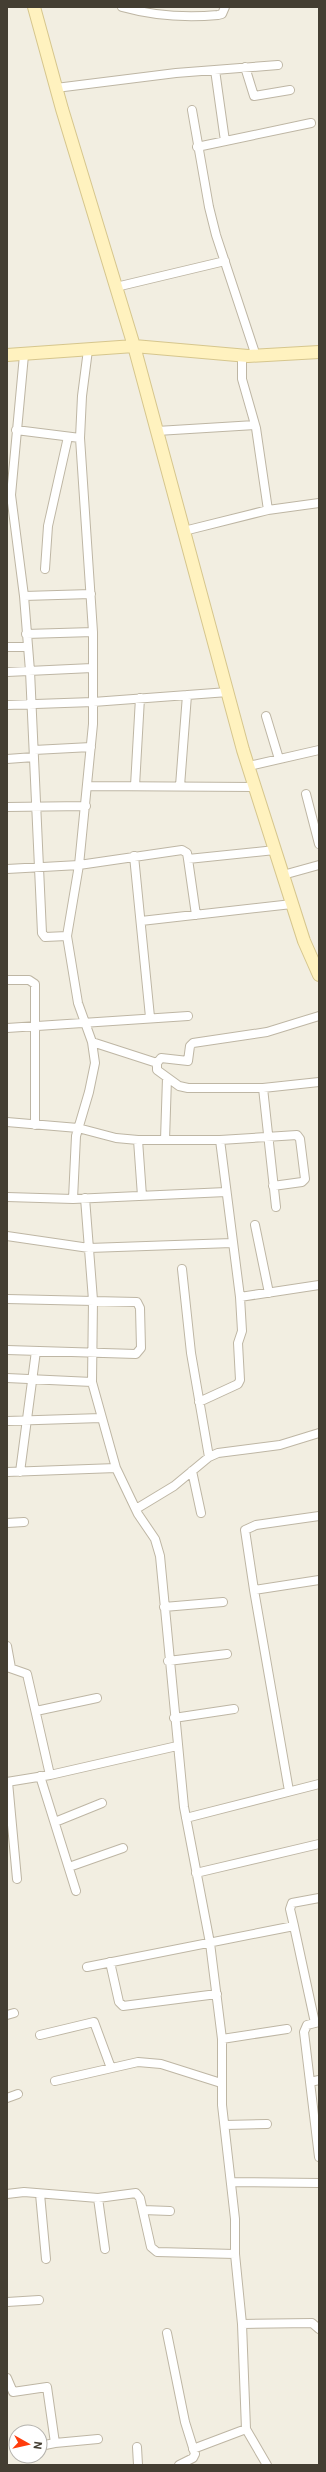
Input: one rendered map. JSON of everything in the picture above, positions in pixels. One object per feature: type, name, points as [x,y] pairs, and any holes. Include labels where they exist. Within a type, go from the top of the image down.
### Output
[{"type":"main road","points":[[34,7],[56,88],[134,346],[249,766],[304,941],[319,975]]},
{"type":"main road","points":[[7,355],[24,355],[134,346],[242,356],[319,352]]},
{"type":"street","points":[[122,7],[160,16],[180,17],[218,15],[222,14],[225,7]]},
{"type":"street","points":[[56,88],[215,70],[278,65]]},
{"type":"street","points":[[245,67],[254,96],[290,90]]},
{"type":"street","points":[[215,70],[225,141]]},
{"type":"street","points":[[192,110],[197,147],[209,207],[225,262],[256,356]]},
{"type":"street","points":[[197,147],[311,123]]},
{"type":"street","points":[[116,287],[225,262]]},
{"type":"street","points":[[73,1199],[78,1128],[94,1067],[92,1042],[83,1022],[67,936],[79,865],[86,806],[93,702],[93,632],[80,438],[82,396],[88,350]]},
{"type":"street","points":[[24,355],[11,495],[24,596],[30,671],[42,933],[45,937],[67,936]]},
{"type":"street","points":[[242,356],[242,379],[255,425],[268,510]]},
{"type":"street","points":[[157,431],[255,425]]},
{"type":"street","points":[[16,430],[80,438]]},
{"type":"street","points":[[45,569],[48,526],[68,437]]},
{"type":"street","points":[[184,531],[268,510],[319,504]]},
{"type":"street","points":[[24,596],[91,594]]},
{"type":"street","points":[[26,634],[93,632]]},
{"type":"street","points":[[7,647],[28,647]]},
{"type":"street","points":[[7,672],[92,668]]},
{"type":"street","points":[[7,705],[93,702],[228,692]]},
{"type":"street","points":[[180,786],[187,695]]},
{"type":"street","points":[[135,786],[140,698]]},
{"type":"street","points":[[266,716],[279,759]]},
{"type":"street","points":[[7,759],[34,753],[91,747]]},
{"type":"street","points":[[249,766],[319,750]]},
{"type":"street","points":[[88,786],[255,786]]},
{"type":"street","points":[[306,794],[319,844]]},
{"type":"street","points":[[7,807],[86,806]]},
{"type":"street","points":[[7,870],[40,869],[79,865],[182,850],[187,853],[196,915]]},
{"type":"street","points":[[188,859],[275,850]]},
{"type":"street","points":[[134,856],[150,1017]]},
{"type":"street","points":[[283,875],[319,864]]},
{"type":"street","points":[[141,921],[292,904]]},
{"type":"street","points":[[7,980],[28,980],[34,982],[35,1125]]},
{"type":"street","points":[[7,1028],[150,1017],[188,1016]]},
{"type":"street","points":[[319,1016],[267,1032],[193,1043],[190,1046],[188,1061],[161,1058],[157,1063],[156,1069],[179,1086],[188,1088],[263,1088],[319,1082]]},
{"type":"street","points":[[92,1042],[157,1063]]},
{"type":"street","points":[[165,1140],[167,1078]]},
{"type":"street","points":[[263,1088],[276,1207]]},
{"type":"street","points":[[7,1122],[78,1128],[116,1138],[138,1140],[220,1140],[294,1135],[299,1137],[306,1177],[302,1182],[273,1186]]},
{"type":"street","points":[[138,1140],[142,1196]]},
{"type":"street","points":[[198,1402],[239,1382],[238,1343],[242,1331],[240,1297],[220,1140]]},
{"type":"street","points":[[7,1197],[73,1199],[226,1192]]},
{"type":"street","points":[[85,1198],[93,1300],[91,1354],[92,1382],[100,1418],[116,1468],[136,1509],[158,1547],[168,1661],[186,1818],[210,1943],[222,2039],[221,2083],[232,2182],[235,2254],[242,2324],[246,2429],[267,2465]]},
{"type":"street","points":[[255,1225],[269,1293]]},
{"type":"street","points":[[7,1236],[89,1248],[232,1243]]},
{"type":"street","points":[[182,1269],[198,1402],[209,1457]]},
{"type":"street","points":[[240,1297],[319,1285]]},
{"type":"street","points":[[7,1299],[134,1302],[139,1304],[141,1348],[136,1354],[91,1354],[7,1350]]},
{"type":"street","points":[[20,1472],[31,1378],[36,1351]]},
{"type":"street","points":[[7,1378],[92,1382]]},
{"type":"street","points":[[7,1421],[100,1418]]},
{"type":"street","points":[[136,1509],[158,1497],[209,1457],[226,1451],[280,1445],[319,1433]]},
{"type":"street","points":[[7,1472],[116,1468]]},
{"type":"street","points":[[192,1471],[201,1513]]},
{"type":"street","points":[[289,1791],[245,1530],[256,1525],[319,1516]]},
{"type":"street","points":[[7,1523],[24,1522]]},
{"type":"street","points":[[254,1590],[319,1580]]},
{"type":"street","points":[[164,1608],[223,1602]]},
{"type":"street","points":[[7,1646],[9,1667],[27,1674],[50,1775]]},
{"type":"street","points":[[168,1661],[227,1654]]},
{"type":"street","points":[[36,1711],[97,1698]]},
{"type":"street","points":[[174,1718],[234,1709]]},
{"type":"street","points":[[18,1879],[8,1782],[50,1775],[177,1746]]},
{"type":"street","points":[[40,1776],[76,1891]]},
{"type":"street","points":[[186,1818],[319,1784]]},
{"type":"street","points":[[55,1822],[102,1803]]},
{"type":"street","points":[[196,1873],[319,1844]]},
{"type":"street","points":[[69,1867],[123,1848]]},
{"type":"street","points":[[319,1898],[292,1903],[290,1909],[317,2022],[307,2025],[304,2032],[319,2157]]},
{"type":"street","points":[[87,1967],[294,1926]]},
{"type":"street","points":[[110,1962],[119,2002],[122,2006],[217,1994]]},
{"type":"street","points":[[40,2035],[94,2022],[111,2068]]},
{"type":"street","points":[[222,2039],[287,2029]]},
{"type":"street","points":[[55,2081],[111,2068],[150,2062],[221,2083]]},
{"type":"street","points":[[310,2082],[319,2080]]},
{"type":"street","points":[[7,2098],[18,2094]]},
{"type":"street","points":[[225,2125],[267,2124]]},
{"type":"street","points":[[232,2182],[319,2183]]},
{"type":"street","points":[[7,2194],[24,2192],[98,2198],[136,2193],[140,2198],[151,2247],[157,2252],[235,2254]]},
{"type":"street","points":[[40,2194],[46,2259]]},
{"type":"street","points":[[98,2198],[105,2249]]},
{"type":"street","points":[[143,2210],[170,2211]]},
{"type":"street","points":[[7,2302],[38,2300]]},
{"type":"street","points":[[242,2324],[309,2323],[315,2324],[319,2328]]},
{"type":"street","points":[[167,2333],[185,2422],[193,2449],[193,2458],[179,2465]]},
{"type":"street","points":[[7,2378],[13,2392],[47,2387],[55,2444]]},
{"type":"street","points":[[193,2449],[246,2429]]},
{"type":"street","points":[[48,2445],[98,2439]]},
{"type":"street","points":[[137,2447],[138,2465]]}]
